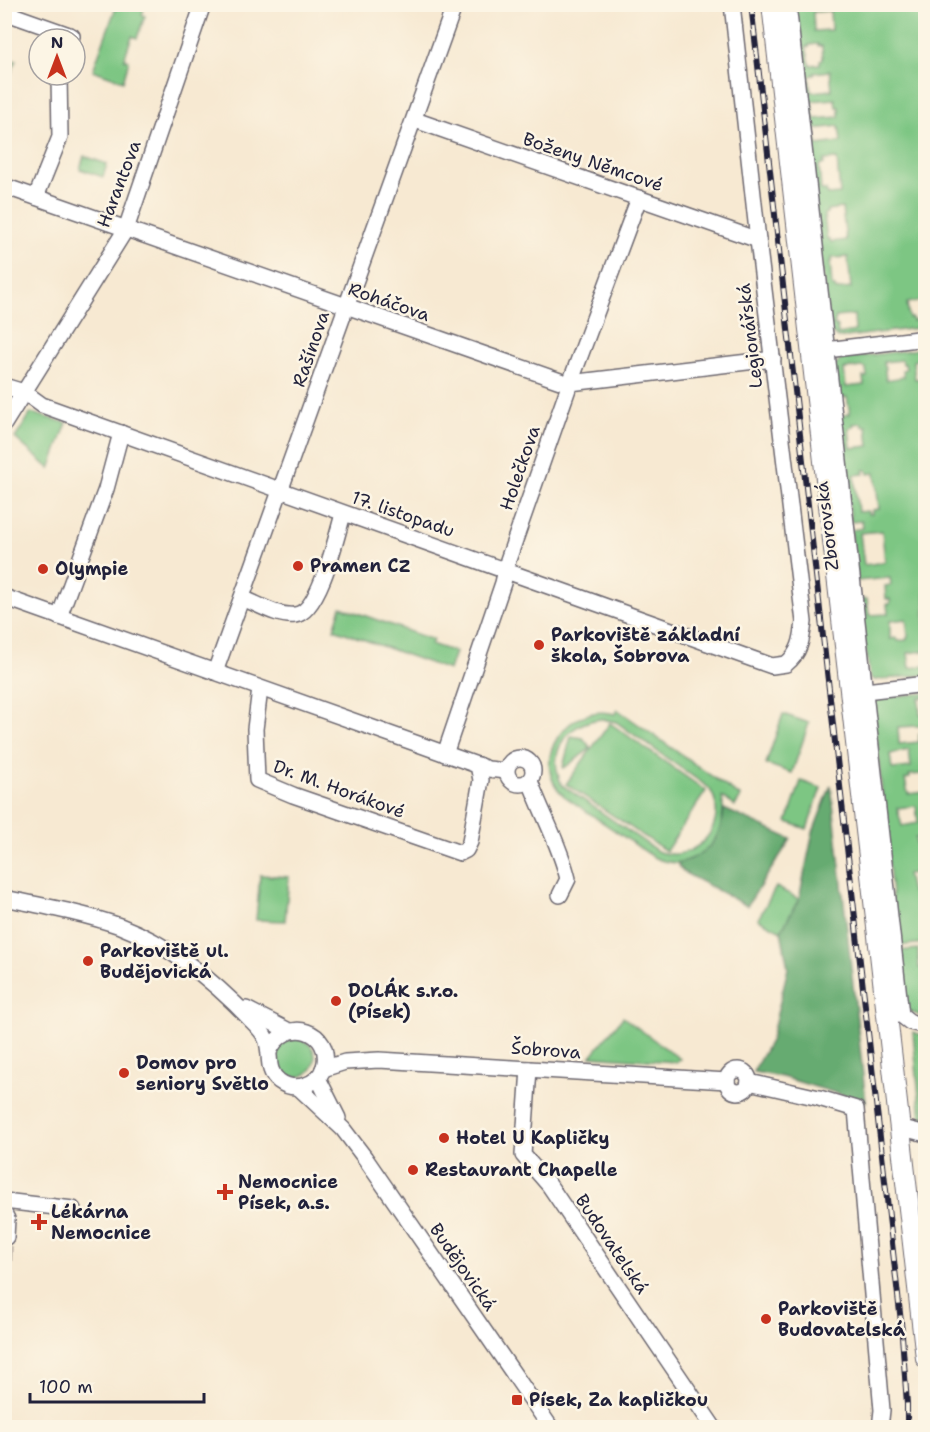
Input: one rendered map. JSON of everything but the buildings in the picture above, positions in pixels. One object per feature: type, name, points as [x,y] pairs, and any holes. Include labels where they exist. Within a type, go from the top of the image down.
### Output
[{"type":"main road","points":[[772,4],[926,1358]]},
{"type":"street","name":"Harantova","points":[[4,424],[126,229],[203,4]]},
{"type":"street","name":"Rašínova","points":[[215,672],[455,4]]},
{"type":"street","name":"Legionářská","points":[[732,4],[804,622],[798,651],[791,660]]},
{"type":"street","name":"Zborovská","points":[[788,4],[901,1015],[910,1022],[926,1026]]},
{"type":"street","points":[[4,12],[46,27]]},
{"type":"street","points":[[36,197],[60,137],[59,87]]},
{"type":"street","name":"Boženy Němcové","points":[[415,120],[758,240]]},
{"type":"street","name":"Roháčova","points":[[4,186],[346,308],[570,383],[773,359]]},
{"type":"street","name":"Holečkova","points":[[445,754],[570,383],[639,198]]},
{"type":"street","points":[[826,351],[926,338]]},
{"type":"street","name":"17. listopadu","points":[[4,386],[24,392],[42,405],[772,666],[786,664],[791,660]]},
{"type":"street","points":[[59,616],[106,489],[121,433]]},
{"type":"street","points":[[243,598],[289,615],[298,615],[307,609],[320,588],[344,514]]},
{"type":"street","points":[[4,597],[445,754],[499,771],[506,771]]},
{"type":"street","points":[[865,691],[926,684]]},
{"type":"street","name":"Dr. M. Horákové","points":[[260,689],[255,729],[257,780],[293,795],[460,853],[466,850],[472,831],[482,780],[478,765]]},
{"type":"street","points":[[506,771],[514,760],[526,759],[534,769],[530,781],[562,856],[568,879],[560,895]]},
{"type":"street","points":[[506,771],[510,779],[517,784],[522,785],[530,781]]},
{"type":"street","name":"Budějovická","points":[[4,898],[92,917],[122,927],[165,949],[195,969],[235,1003],[261,1030],[266,1040],[269,1052],[268,1063],[272,1073],[288,1086],[298,1087],[343,1129],[551,1428]]},
{"type":"street","name":"Budějovická","points":[[235,1003],[289,1031],[298,1030],[315,1036],[324,1050],[320,1073],[343,1129]]},
{"type":"street","points":[[269,1052],[273,1042],[280,1035],[289,1031]]},
{"type":"street","name":"Šobrova","points":[[324,1050],[363,1060]]},
{"type":"street","name":"Šobrova","points":[[320,1073],[335,1064],[363,1060],[727,1081],[732,1090],[738,1092],[745,1090],[749,1082],[856,1109],[882,1410],[880,1428]]},
{"type":"street","name":"Budovatelská","points":[[529,1069],[523,1155],[549,1185],[714,1428]]},
{"type":"street","points":[[298,1087],[312,1083],[320,1073]]},
{"type":"street","points":[[898,1127],[926,1134]]},
{"type":"street","points":[[4,1201],[73,1209]]},
{"type":"street","points":[[4,1214],[7,1219],[6,1237]]},
{"type":"green space","points":[[888,4],[888,8],[897,8],[898,5],[925,5],[925,300],[907,303],[909,318],[913,321],[925,319],[925,327],[838,338],[829,331],[792,5]],"holes":[[[830,11],[831,30],[814,31],[813,12]],[[818,44],[822,46],[823,59],[820,60],[820,64],[810,65],[806,47],[809,45]],[[830,71],[832,90],[811,92],[809,76],[814,73]],[[835,99],[836,107],[839,107],[839,117],[814,119],[812,101]],[[839,126],[841,142],[817,145],[815,129]],[[837,159],[840,194],[827,195],[826,190],[821,190],[819,166],[824,164],[824,160]],[[842,208],[846,240],[831,242],[827,239],[824,214],[827,210]],[[848,257],[851,288],[836,290],[832,287],[830,261],[832,258]],[[854,315],[855,331],[838,334],[837,326],[834,326],[836,317]]]},
{"type":"green space","points":[[109,5],[145,5],[142,15],[145,16],[137,38],[132,36],[124,59],[129,61],[123,81],[93,70],[116,7]]},
{"type":"green space","points":[[4,57],[16,61],[5,87]]},
{"type":"green space","points":[[84,156],[107,164],[103,177],[80,169]]},
{"type":"green space","points":[[925,348],[925,357],[913,361],[915,379],[926,378],[925,651],[908,653],[910,668],[925,666],[925,675],[875,680],[870,678],[859,600],[867,599],[869,615],[888,614],[887,604],[890,604],[890,599],[886,599],[885,586],[891,585],[890,578],[857,581],[851,530],[863,528],[862,521],[851,522],[838,416],[850,414],[847,397],[836,399],[833,369],[841,359]],"holes":[[[902,360],[906,369],[903,370],[904,377],[886,380],[884,362]],[[866,368],[867,377],[863,377],[864,385],[846,387],[844,369]],[[862,423],[862,426],[867,426],[869,446],[851,448],[849,428],[853,427],[853,424]],[[863,470],[867,470],[868,474],[875,473],[879,509],[872,510],[872,514],[868,514],[868,511],[858,512],[854,475],[864,474]],[[882,531],[885,562],[864,565],[860,533]],[[906,619],[908,636],[906,640],[890,639],[890,621]]]},
{"type":"green space","points":[[31,413],[67,423],[50,469],[15,438]]},
{"type":"green space","points":[[341,607],[433,640],[431,644],[455,652],[449,670],[334,629]]},
{"type":"green space","points":[[925,693],[925,697],[919,698],[920,714],[926,714],[925,837],[915,838],[919,856],[925,855],[925,872],[907,874],[911,892],[925,890],[925,905],[923,905],[925,943],[897,946],[873,702],[879,698]],"holes":[[[921,726],[922,733],[919,734],[919,742],[899,744],[898,727]],[[909,750],[911,767],[892,769],[890,754]],[[923,774],[925,792],[908,794],[905,779],[910,778],[909,775]],[[916,806],[918,823],[902,826],[897,808]]]},
{"type":"green space","points":[[618,710],[741,797],[735,806],[722,797],[723,812],[715,840],[697,858],[684,862],[670,862],[655,858],[564,796],[553,782],[549,767],[551,751],[558,737],[582,716],[598,712],[615,714]],"holes":[[[602,719],[616,722],[709,788],[715,801],[716,814],[707,837],[698,846],[686,852],[673,854],[659,852],[562,785],[558,773],[558,750],[570,732],[590,721]]]},
{"type":"green space","points":[[783,714],[809,723],[792,773],[766,764]]},
{"type":"green space","points":[[610,723],[706,791],[666,851],[566,784]]},
{"type":"green space","points":[[571,736],[583,738],[591,748],[564,768],[563,767]]},
{"type":"green space","points":[[801,781],[821,788],[807,829],[787,822]]},
{"type":"green space","points":[[831,785],[866,1102],[782,1077],[753,1072],[771,1039],[788,968],[781,931],[799,899],[813,832]]},
{"type":"green space","points":[[724,809],[791,839],[747,906],[683,872],[677,863],[696,856],[711,845],[720,829]]},
{"type":"green space","points":[[260,875],[289,877],[285,921],[256,920]]},
{"type":"green space","points":[[776,887],[799,899],[781,931],[758,919]]},
{"type":"green space","points":[[918,949],[919,968],[925,967],[925,984],[923,984],[925,1018],[907,1010],[898,951]]},
{"type":"green space","points":[[623,1017],[680,1059],[676,1062],[591,1056]]},
{"type":"green space","points":[[913,1032],[925,1036],[925,1121],[921,1120]]},
{"type":"green space","points":[[296,1039],[310,1044],[315,1058],[310,1072],[296,1077],[282,1072],[277,1058],[282,1044]]},
{"type":"tunnel","points":[[5,1261],[6,1237]]},
{"type":"railway","points":[[751,4],[901,1322],[907,1428]]},
{"type":"place","name":"Pramen CZ","points":[[298,566]]},
{"type":"place","name":"Olympie","points":[[43,569]]},
{"type":"place","name":"Parkoviště základní škola, Šobrova","points":[[539,645]]},
{"type":"place","name":"Parkoviště ul. Budějovická","points":[[88,961]]},
{"type":"place","name":"DOLÁK s.r.o. (Písek)","points":[[336,1001]]},
{"type":"place","name":"Domov pro seniory Světlo","points":[[124,1073]]},
{"type":"place","name":"Hotel U Kapličky","points":[[444,1138]]},
{"type":"place","name":"Restaurant Chapelle","points":[[413,1170]]},
{"type":"place","name":"Nemocnice Písek, a.s.","points":[[225,1192]]},
{"type":"place","name":"Lékárna Nemocnice","points":[[39,1222]]},
{"type":"place","name":"Parkoviště Budovatelská","points":[[766,1319]]},
{"type":"place","name":"Písek, Za kapličkou","points":[[517,1400]]}]
